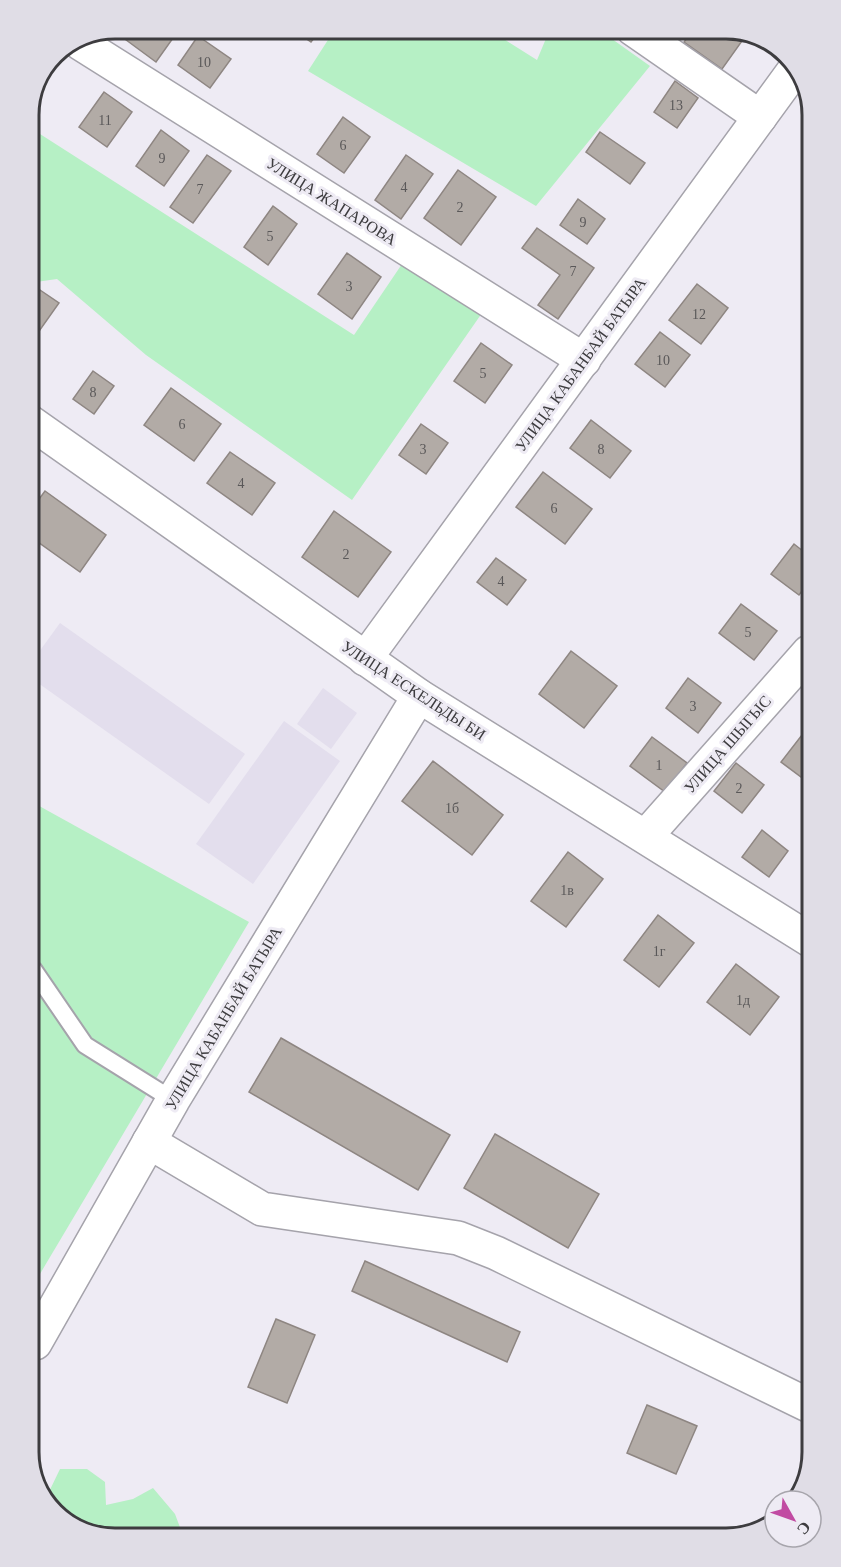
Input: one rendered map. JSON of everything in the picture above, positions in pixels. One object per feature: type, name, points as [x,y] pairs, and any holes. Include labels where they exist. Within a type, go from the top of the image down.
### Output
[{"type":"street","points":[[647,39],[760,117]]},
{"type":"street","name":"УЛИЦА ЖАПАРОВА","points":[[84,46],[584,360]]},
{"type":"street","name":"УЛИЦА КАБАНБАЙ БАТЫРА","points":[[365,659],[791,75]]},
{"type":"street","name":"УЛИЦА ЕСКЕЛЬДЫ БИ","points":[[39,428],[418,696],[802,935]]},
{"type":"street","name":"УЛИЦА ШЫГЫС","points":[[646,836],[802,659]]},
{"type":"street","name":"УЛИЦА КАБАНБАЙ БАТЫРА","points":[[39,1334],[173,1100],[418,696]]},
{"type":"street","points":[[149,1142],[262,1209],[458,1238],[496,1253],[802,1402]]},
{"type":"lane","points":[[39,978],[85,1045],[173,1100]]},
{"type":"shaded area","points":[[60,623],[245,754],[209,804],[39,684],[39,652]]},
{"type":"shaded area","points":[[323,688],[357,713],[331,749],[297,724]]},
{"type":"shaded area","points":[[284,721],[340,761],[253,884],[196,844]]},
{"type":"green space","points":[[329,39],[504,39],[537,60],[546,39],[612,39],[650,66],[536,206],[308,71]]},
{"type":"green space","points":[[39,135],[354,335],[402,264],[482,313],[352,500],[146,355],[57,279],[39,282]]},
{"type":"green space","points":[[39,806],[249,922],[39,1276]]},
{"type":"green space","points":[[60,1469],[87,1469],[105,1482],[106,1505],[133,1499],[153,1488],[175,1514],[180,1528],[100,1527],[77,1518],[61,1506],[50,1491]]},
{"type":"building","points":[[125,39],[172,39],[156,62]]},
{"type":"building","points":[[196,39],[202,39],[231,59],[210,88],[178,65]]},
{"type":"building","points":[[686,39],[742,40],[722,69],[684,42]]},
{"type":"building","points":[[675,81],[698,98],[677,128],[654,112]]},
{"type":"building","points":[[104,92],[132,112],[107,147],[79,127]]},
{"type":"building","points":[[343,117],[370,137],[344,173],[317,154]]},
{"type":"building","points":[[161,130],[189,151],[164,186],[136,166]]},
{"type":"building","points":[[600,132],[645,163],[630,184],[586,152]]},
{"type":"building","points":[[207,155],[231,171],[193,223],[170,207]]},
{"type":"building","points":[[406,155],[433,174],[401,219],[375,200]]},
{"type":"building","points":[[458,170],[496,197],[461,245],[424,218]]},
{"type":"building","points":[[578,199],[605,219],[587,244],[560,225]]},
{"type":"building","points":[[273,206],[297,224],[268,265],[244,247]]},
{"type":"building","points":[[537,228],[594,268],[558,319],[538,305],[560,275],[522,248]]},
{"type":"building","points":[[347,253],[381,277],[352,319],[318,294]]},
{"type":"building","points":[[697,284],[728,308],[701,344],[669,320]]},
{"type":"building","points":[[39,291],[59,303],[39,331]]},
{"type":"building","points":[[660,332],[690,355],[665,387],[635,364]]},
{"type":"building","points":[[481,343],[512,365],[485,403],[454,381]]},
{"type":"building","points":[[93,371],[114,386],[94,414],[73,399]]},
{"type":"building","points":[[171,388],[221,424],[194,461],[144,425]]},
{"type":"building","points":[[591,420],[631,451],[610,478],[570,448]]},
{"type":"building","points":[[421,424],[448,443],[426,474],[399,455]]},
{"type":"building","points":[[230,452],[275,483],[252,515],[207,483]]},
{"type":"building","points":[[543,472],[592,509],[565,544],[516,507]]},
{"type":"building","points":[[45,491],[106,535],[80,572],[39,543],[39,499]]},
{"type":"building","points":[[334,511],[391,552],[358,597],[302,557]]},
{"type":"building","points":[[794,544],[802,550],[802,591],[799,595],[771,574]]},
{"type":"building","points":[[496,558],[526,580],[507,605],[477,582]]},
{"type":"building","points":[[741,604],[777,631],[754,660],[719,633]]},
{"type":"building","points":[[571,651],[617,686],[584,728],[539,694]]},
{"type":"building","points":[[688,678],[721,703],[698,733],[666,708]]},
{"type":"building","points":[[802,735],[802,778],[781,762]]},
{"type":"building","points":[[652,737],[687,763],[665,792],[630,766]]},
{"type":"building","points":[[433,761],[503,815],[472,855],[402,801]]},
{"type":"building","points":[[736,763],[764,785],[742,813],[714,791]]},
{"type":"building","points":[[762,830],[788,851],[769,877],[742,857]]},
{"type":"building","points":[[568,852],[603,879],[566,927],[531,901]]},
{"type":"building","points":[[658,915],[694,943],[659,987],[624,960]]},
{"type":"building","points":[[736,964],[779,997],[750,1035],[707,1002]]},
{"type":"building","points":[[281,1038],[450,1135],[418,1190],[249,1092]]},
{"type":"building","points":[[495,1134],[599,1194],[568,1248],[464,1188]]},
{"type":"building","points":[[365,1261],[520,1332],[507,1362],[352,1291]]},
{"type":"building","points":[[276,1319],[315,1335],[287,1403],[248,1387]]},
{"type":"building","points":[[647,1405],[697,1426],[676,1474],[627,1453]]}]
